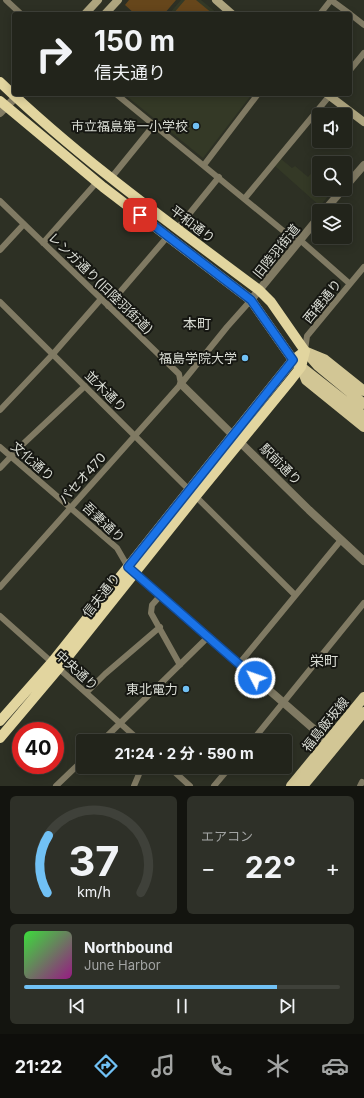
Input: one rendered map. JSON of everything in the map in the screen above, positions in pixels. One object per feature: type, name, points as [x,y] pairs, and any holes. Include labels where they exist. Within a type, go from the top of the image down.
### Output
[{"type":"highway","name":"平和通り","points":[[0,82],[12,91]]},
{"type":"highway","name":"平和通り","points":[[19,96],[111,178],[259,290],[271,302],[305,352]]},
{"type":"highway","name":"平和通り","points":[[2,107],[251,300],[297,363]]},
{"type":"highway","name":"信夫通り","points":[[0,738],[131,570],[305,352]]},
{"type":"highway","name":"信夫通り","points":[[0,722],[56,665]]},
{"type":"main road","points":[[87,12],[98,0]]},
{"type":"main road","points":[[107,12],[118,0]]},
{"type":"main road","points":[[216,0],[230,12]]},
{"type":"main road","points":[[330,96],[364,122]]},
{"type":"main road","points":[[305,352],[324,359],[364,391]]},
{"type":"main road","points":[[305,352],[318,366],[364,404]]},
{"type":"main road","points":[[297,363],[364,416]]},
{"type":"main road","points":[[297,363],[306,380],[364,427]]},
{"type":"main road","name":"福島飯坂線","points":[[303,786],[364,697]]},
{"type":"main road","name":"福島飯坂線","points":[[291,786],[364,712]]},
{"type":"street","points":[[6,0],[19,12]]},
{"type":"street","points":[[322,12],[331,0],[347,12]]},
{"type":"street","points":[[352,15],[364,24]]},
{"type":"street","points":[[352,68],[364,53]]},
{"type":"street","points":[[2,107],[17,96]]},
{"type":"street","points":[[118,96],[350,284]]},
{"type":"street","points":[[204,165],[256,96]]},
{"type":"street","points":[[245,198],[328,96]]},
{"type":"street","points":[[111,178],[154,125]]},
{"type":"street","points":[[352,179],[364,165]]},
{"type":"street","points":[[177,229],[219,177]]},
{"type":"street","points":[[43,242],[97,182]]},
{"type":"street","points":[[330,204],[337,196]]},
{"type":"street","name":"レンガ通り(旧陸羽街道)","points":[[0,200],[101,300],[179,374],[181,384]]},
{"type":"street","points":[[0,250],[24,224]]},
{"type":"street","name":"旧陸羽街道","points":[[251,300],[312,226]]},
{"type":"street","points":[[108,306],[168,236]]},
{"type":"street","name":"西裡通り","points":[[305,352],[307,336],[363,270]]},
{"type":"street","points":[[0,410],[101,300]]},
{"type":"street","name":"パセオ470","points":[[0,588],[181,384],[226,327],[251,300]]},
{"type":"street","name":"並木通り","points":[[0,302],[296,595]]},
{"type":"street","name":"駅前通り","points":[[181,384],[309,510],[364,561]]},
{"type":"street","points":[[0,468],[85,386]]},
{"type":"street","name":"文化通り","points":[[0,447],[71,508]]},
{"type":"street","name":"吾妻通り","points":[[71,508],[117,548],[131,570],[331,744]]},
{"type":"street","points":[[239,664],[341,540]]},
{"type":"street","points":[[160,596],[152,605],[152,613],[180,664]]},
{"type":"street","points":[[258,734],[364,603]]},
{"type":"street","name":"中央通り","points":[[0,616],[132,734]]},
{"type":"street","points":[[86,693],[105,674],[160,627]]},
{"type":"street","points":[[109,734],[208,637]]},
{"type":"street","points":[[56,786],[76,767]]},
{"type":"street","points":[[134,786],[139,774]]},
{"type":"street","points":[[177,774],[190,786]]},
{"type":"street","points":[[214,786],[224,774]]},
{"type":"shaded area","points":[[129,0],[176,0],[166,12],[133,12],[125,5]]},
{"type":"shaded area","points":[[181,0],[201,0],[216,12],[171,12]]},
{"type":"shaded area","points":[[185,0],[196,0],[211,12],[175,12]]},
{"type":"shaded area","name":"市立福島第一小学校","points":[[126,96],[250,96],[203,158]]},
{"type":"shaded area","points":[[281,159],[292,168],[295,166],[308,177],[312,172],[312,196],[328,196],[322,204],[318,204],[275,166]]},
{"type":"place","name":"市立福島第一小学校","points":[[196,126]]},
{"type":"place","name":"福島学院大学","points":[[245,358]]},
{"type":"place","name":"東北電力","points":[[186,689]]},
{"type":"district","name":"本町","points":[[197,324]]},
{"type":"district","name":"栄町","points":[[324,661]]},
{"type":"route","points":[[140,215],[251,300],[293,360],[128,567],[255,678]]}]
